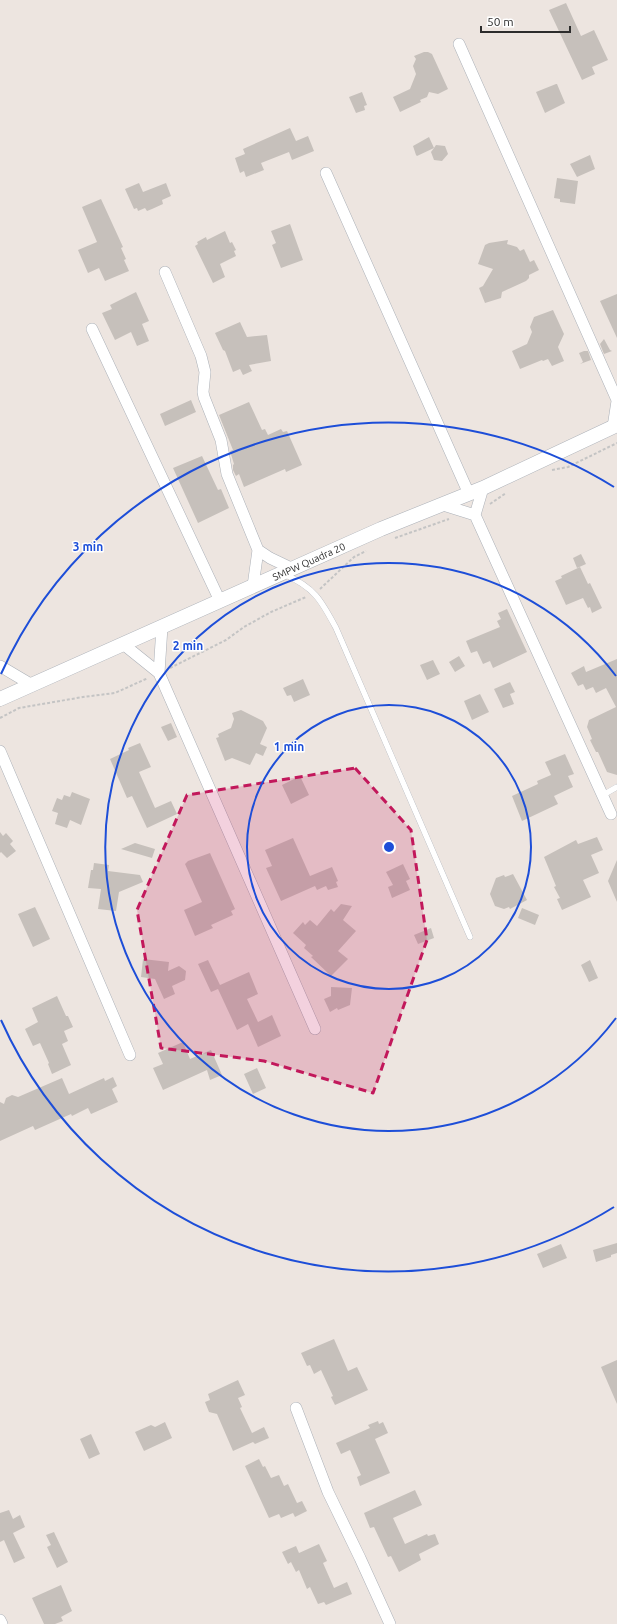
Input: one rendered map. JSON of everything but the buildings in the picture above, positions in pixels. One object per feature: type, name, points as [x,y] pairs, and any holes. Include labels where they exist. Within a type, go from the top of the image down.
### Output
[{"type":"street","points":[[459,44],[617,400],[615,426]]},
{"type":"street","points":[[326,173],[468,494]]},
{"type":"street","points":[[166,272],[201,356],[205,372],[202,392],[221,440],[227,474],[258,550],[253,586]]},
{"type":"street","points":[[92,329],[220,601]]},
{"type":"street","name":"SMPW Quadra 20","points":[[0,699],[381,529],[483,488],[615,426]]},
{"type":"street","points":[[483,488],[475,515],[611,814]]},
{"type":"street","points":[[443,505],[475,515]]},
{"type":"street","points":[[258,550],[288,571]]},
{"type":"street","points":[[162,627],[159,673],[315,1029]]},
{"type":"street","points":[[123,644],[159,673]]},
{"type":"street","points":[[0,666],[32,685]]},
{"type":"street","points":[[0,751],[130,1055]]},
{"type":"street","points":[[296,1408],[328,1492],[390,1624]]},
{"type":"street","points":[[0,1620],[2,1624]]},
{"type":"lane","points":[[288,571],[310,588],[322,603],[345,647],[470,938]]},
{"type":"lane","points":[[603,795],[617,787]]},
{"type":"highlighted area","points":[[355,768],[411,830],[427,940],[373,1093],[264,1061],[161,1048],[137,910],[187,795]]}]
